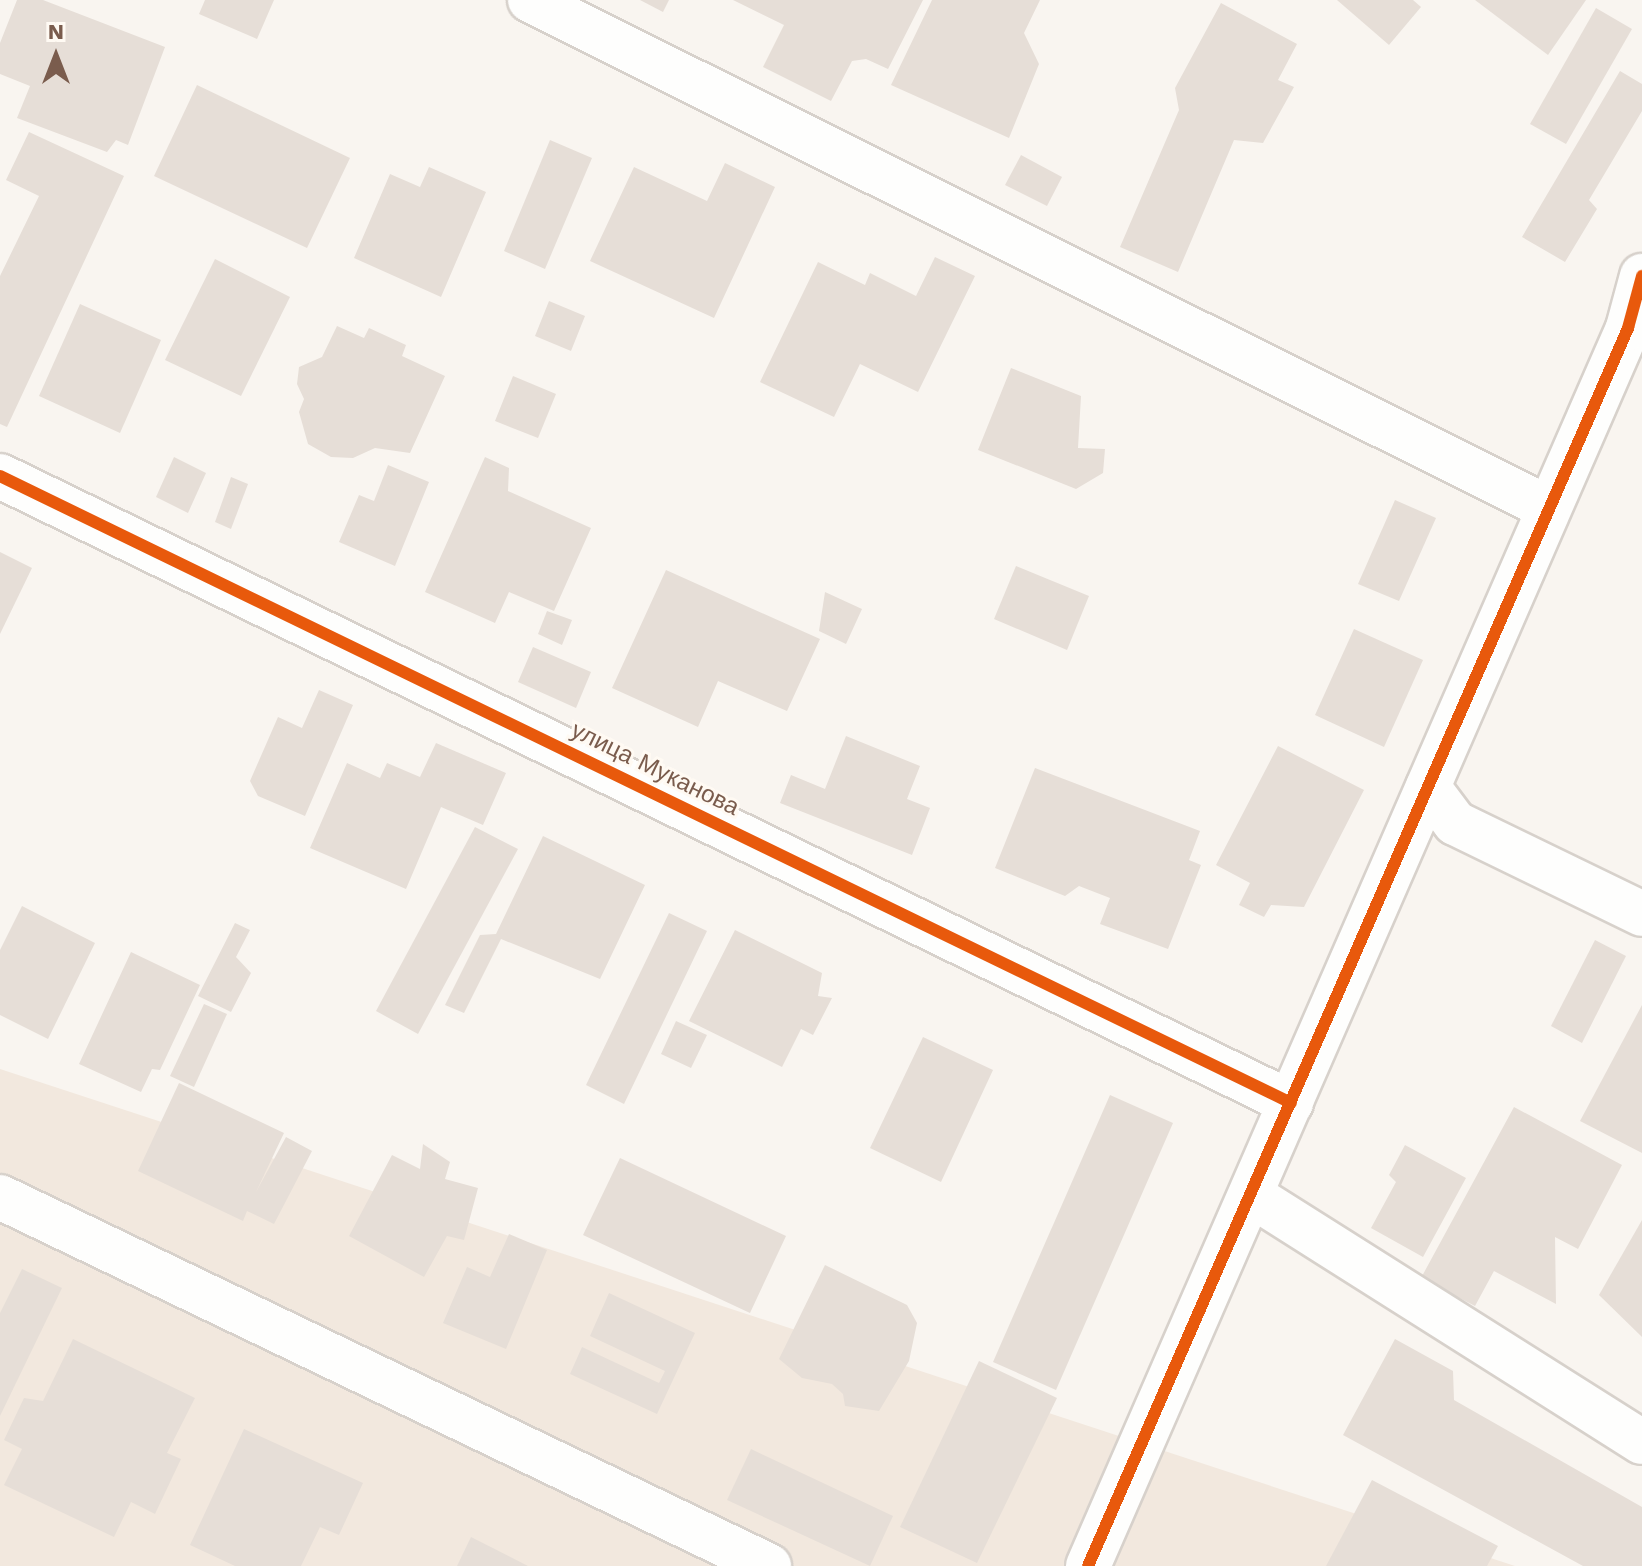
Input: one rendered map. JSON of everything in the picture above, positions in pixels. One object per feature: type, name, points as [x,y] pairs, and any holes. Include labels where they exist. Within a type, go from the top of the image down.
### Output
[{"type":"street","points":[[530,0],[1546,507]]},
{"type":"street","points":[[1088,1566],[1428,787],[1546,507],[1635,332],[1642,276]]},
{"type":"street","name":"улица Муканова","points":[[0,476],[1291,1103]]},
{"type":"street","points":[[1428,787],[1455,823],[1642,914]]},
{"type":"street","points":[[1251,1195],[1642,1442]]},
{"type":"street","points":[[0,1197],[769,1566]]},
{"type":"shaded area","points":[[0,1069],[1515,1566],[0,1566]]},
{"type":"building","points":[[17,0],[43,0],[165,47],[128,145],[116,140],[107,152],[17,118],[30,86],[0,74],[0,43]]},
{"type":"building","points":[[205,0],[274,0],[257,39],[199,14]]},
{"type":"building","points":[[640,0],[669,0],[663,12]]},
{"type":"building","points":[[733,0],[923,0],[888,69],[866,59],[852,61],[831,101],[763,67],[784,25]]},
{"type":"building","points":[[932,0],[1040,0],[1024,33],[1039,64],[1009,138],[891,85]]},
{"type":"building","points":[[1337,0],[1413,0],[1421,7],[1389,45]]},
{"type":"building","points":[[1475,0],[1586,0],[1548,55]]},
{"type":"building","points":[[1221,3],[1297,44],[1278,80],[1294,87],[1263,143],[1234,140],[1178,272],[1120,247],[1179,110],[1175,88]]},
{"type":"building","points":[[1596,8],[1632,29],[1566,144],[1530,124]]},
{"type":"building","points":[[1620,71],[1642,84],[1642,111],[1589,200],[1597,209],[1565,262],[1522,237]]},
{"type":"building","points":[[197,85],[350,158],[307,248],[154,176]]},
{"type":"building","points":[[29,132],[124,176],[7,427],[0,424],[0,276],[39,196],[6,180]]},
{"type":"building","points":[[550,140],[592,158],[545,269],[504,251]]},
{"type":"building","points":[[1021,155],[1062,177],[1047,206],[1005,185]]},
{"type":"building","points":[[725,163],[775,187],[714,318],[590,261],[634,167],[707,201]]},
{"type":"building","points":[[429,167],[486,192],[441,297],[354,258],[390,174],[420,187]]},
{"type":"building","points":[[935,257],[975,276],[918,392],[860,364],[834,417],[760,382],[818,262],[865,285],[870,273],[916,296]]},
{"type":"building","points":[[215,259],[290,297],[241,396],[165,360]]},
{"type":"building","points":[[549,301],[585,316],[571,351],[535,336]]},
{"type":"building","points":[[80,304],[161,340],[120,433],[39,396]]},
{"type":"building","points":[[337,326],[364,338],[369,328],[406,345],[402,356],[445,376],[410,453],[375,448],[353,458],[331,457],[308,444],[299,412],[304,399],[297,384],[299,367],[322,357]]},
{"type":"building","points":[[1011,368],[1081,396],[1078,448],[1105,449],[1103,473],[1076,489],[978,450]]},
{"type":"building","points":[[513,376],[556,394],[538,438],[495,421]]},
{"type":"building","points":[[174,457],[206,473],[188,513],[156,497]]},
{"type":"building","points":[[485,457],[509,468],[508,491],[591,528],[554,611],[509,592],[495,623],[425,592]]},
{"type":"building","points":[[388,465],[429,482],[395,566],[339,542],[359,495],[374,501]]},
{"type":"building","points":[[231,477],[248,484],[231,529],[215,522]]},
{"type":"building","points":[[1395,500],[1436,518],[1399,601],[1358,584]]},
{"type":"building","points":[[0,552],[32,568],[0,634]]},
{"type":"building","points":[[1016,566],[1089,596],[1067,650],[994,619]]},
{"type":"building","points":[[666,570],[820,639],[787,711],[718,681],[698,727],[612,688]]},
{"type":"building","points":[[825,592],[862,609],[846,644],[819,631]]},
{"type":"building","points":[[547,611],[572,620],[562,645],[538,634]]},
{"type":"building","points":[[1354,629],[1423,660],[1384,747],[1315,715]]},
{"type":"building","points":[[533,647],[591,672],[576,708],[518,682]]},
{"type":"building","points":[[319,690],[353,705],[305,816],[258,796],[250,781],[278,717],[302,728]]},
{"type":"building","points":[[846,736],[920,766],[907,799],[930,808],[912,855],[780,803],[791,775],[825,789]]},
{"type":"building","points":[[436,743],[506,773],[483,825],[441,807],[406,889],[310,848],[347,763],[380,778],[387,763],[420,777]]},
{"type":"building","points":[[1278,746],[1364,790],[1304,907],[1271,905],[1264,917],[1239,905],[1250,883],[1216,865]]},
{"type":"building","points":[[1035,768],[1200,831],[1189,860],[1201,865],[1168,949],[1100,924],[1110,898],[1079,886],[1065,896],[995,868]]},
{"type":"building","points":[[475,827],[518,849],[418,1034],[376,1011]]},
{"type":"building","points":[[543,836],[645,885],[600,979],[501,939],[464,1013],[445,1005],[480,935],[496,934]]},
{"type":"building","points":[[22,906],[95,943],[48,1039],[0,1015],[0,950]]},
{"type":"building","points":[[669,913],[707,931],[624,1104],[586,1085]]},
{"type":"building","points":[[235,923],[250,930],[236,957],[251,973],[231,1012],[198,996]]},
{"type":"building","points":[[735,930],[822,973],[818,996],[832,998],[813,1035],[801,1029],[782,1067],[689,1021]]},
{"type":"building","points":[[1595,940],[1626,956],[1582,1043],[1551,1026]]},
{"type":"building","points":[[131,952],[200,985],[160,1070],[152,1069],[141,1092],[79,1064]]},
{"type":"building","points":[[204,1004],[227,1014],[194,1087],[170,1076]]},
{"type":"building","points":[[1642,1005],[1642,1153],[1580,1121]]},
{"type":"building","points":[[676,1021],[707,1035],[691,1068],[661,1054]]},
{"type":"building","points":[[923,1037],[993,1070],[941,1182],[870,1148]]},
{"type":"building","points":[[179,1083],[284,1133],[256,1192],[286,1137],[312,1151],[274,1224],[247,1211],[243,1221],[138,1171]]},
{"type":"building","points":[[1110,1095],[1173,1123],[1056,1390],[993,1362]]},
{"type":"building","points":[[1514,1107],[1622,1165],[1578,1249],[1555,1237],[1556,1304],[1494,1271],[1475,1306],[1421,1278]]},
{"type":"building","points":[[423,1144],[450,1162],[445,1179],[478,1188],[464,1240],[447,1236],[424,1277],[349,1236],[392,1155],[420,1169]]},
{"type":"building","points":[[1405,1145],[1466,1178],[1423,1257],[1371,1228],[1396,1182],[1389,1175]]},
{"type":"building","points":[[620,1158],[786,1236],[750,1313],[583,1235]]},
{"type":"building","points":[[1642,1220],[1642,1337],[1599,1295]]},
{"type":"building","points":[[509,1234],[547,1250],[506,1349],[443,1323],[467,1267],[490,1277]]},
{"type":"building","points":[[825,1265],[907,1305],[917,1323],[909,1361],[879,1411],[845,1406],[843,1394],[832,1384],[802,1378],[779,1359]]},
{"type":"building","points":[[22,1269],[62,1288],[0,1416],[0,1313]]},
{"type":"building","points":[[609,1293],[695,1333],[657,1414],[570,1374],[582,1347],[659,1383],[665,1371],[590,1336]]},
{"type":"building","points":[[73,1339],[195,1398],[167,1453],[181,1459],[155,1514],[131,1502],[114,1537],[4,1485],[22,1449],[4,1440],[24,1398],[43,1401]]},
{"type":"building","points":[[1395,1339],[1453,1371],[1454,1400],[1642,1507],[1642,1566],[1583,1566],[1343,1435]]},
{"type":"building","points":[[979,1361],[1057,1398],[977,1563],[900,1527]]},
{"type":"building","points":[[244,1429],[363,1483],[339,1535],[320,1527],[301,1566],[235,1566],[190,1545]]},
{"type":"building","points":[[751,1449],[893,1516],[870,1566],[727,1500]]},
{"type":"building","points":[[1372,1480],[1498,1546],[1487,1566],[1326,1566]]},
{"type":"building","points":[[471,1537],[528,1566],[457,1566]]},
{"type":"cycle path","points":[[1088,1566],[1628,328],[1642,276]]},
{"type":"cycle path","points":[[0,476],[1291,1103]]}]
